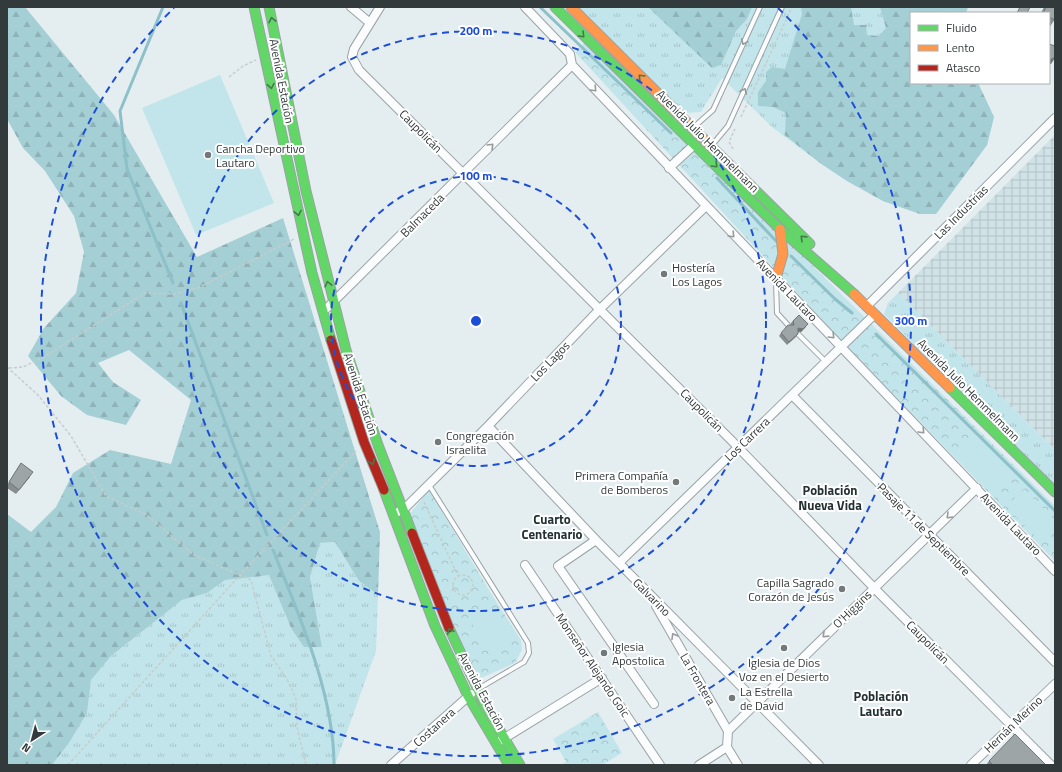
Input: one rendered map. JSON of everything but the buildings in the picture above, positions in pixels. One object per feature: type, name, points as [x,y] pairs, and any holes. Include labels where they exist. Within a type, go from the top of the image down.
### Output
[{"type":"main road","name":"Avenida Estación","points":[[254,7],[303,235],[344,384],[364,442],[394,515],[414,574],[435,626],[468,696],[500,741],[520,765]]},
{"type":"main road","name":"Avenida Estación","points":[[269,7],[316,230],[333,304],[346,350],[378,445],[404,509],[425,570],[446,623],[478,689],[509,765]]},
{"type":"main road","name":"Avenida Julio Hemmelmann","points":[[555,7],[780,229],[876,314],[1055,492]]},
{"type":"main road","name":"Avenida Julio Hemmelmann","points":[[571,7],[834,267],[848,288]]},
{"type":"main road","points":[[776,278],[784,256],[780,229]]},
{"type":"street","points":[[351,7],[370,24],[380,7]]},
{"type":"street","name":"Avenida Lautaro","points":[[524,7],[570,54],[572,65],[705,207],[842,346],[1055,571]]},
{"type":"street","name":"Caupolicán","points":[[370,24],[352,57],[359,70],[739,448],[874,588],[1051,765]]},
{"type":"street","name":"Balmaceda","points":[[323,312],[333,304],[572,65]]},
{"type":"street","name":"Las Industrias","points":[[867,306],[1055,118]]},
{"type":"street","points":[[669,168],[694,145]]},
{"type":"street","name":"Los Lagos","points":[[394,515],[404,509],[488,426],[600,309],[705,207]]},
{"type":"street","points":[[303,235],[316,230]]},
{"type":"street","name":"Los Carrera","points":[[619,563],[876,314]]},
{"type":"street","name":"Pasaje 11 de Septiembre","points":[[792,395],[1055,662]]},
{"type":"street","name":"Galvarino","points":[[488,426],[596,540],[819,765]]},
{"type":"street","name":"O'Higgins","points":[[728,730],[976,488]]},
{"type":"street","points":[[596,540],[558,566],[654,704]]},
{"type":"street","name":"Monseñor Alejando Goic","points":[[525,565],[660,765]]},
{"type":"street","name":"La Frontera","points":[[651,595],[728,730]]},
{"type":"street","points":[[500,741],[602,678]]},
{"type":"street","name":"Hernán Merino","points":[[971,765],[1055,684]]},
{"type":"street","name":"Costanera","points":[[391,765],[468,696],[478,689]]},
{"type":"street","points":[[728,730],[727,747],[738,765]]},
{"type":"street","points":[[699,765],[727,747]]},
{"type":"lane","points":[[684,134],[713,110],[760,7]]},
{"type":"lane","points":[[704,155],[728,126],[782,7]]},
{"type":"lane","points":[[776,278],[777,313],[789,326]]},
{"type":"lane","points":[[798,334],[826,362]]},
{"type":"lane","points":[[428,485],[528,643],[529,653],[524,662],[478,689]]},
{"type":"path","points":[[740,117],[792,7]]},
{"type":"path","points":[[228,77],[243,66],[266,58]]},
{"type":"path","points":[[728,163],[736,156],[729,142],[737,124]]},
{"type":"path","points":[[8,368],[23,367],[44,357],[145,293],[176,294],[200,287],[303,235]]},
{"type":"path","points":[[8,368],[38,394],[71,436],[106,496],[147,515],[194,555],[251,580],[270,656],[286,679],[296,699],[297,727],[306,765]]},
{"type":"path","points":[[68,765],[240,575],[364,442]]},
{"type":"path","points":[[420,493],[458,576]]},
{"type":"path","points":[[466,575],[471,579],[472,588],[468,593],[462,595],[454,590],[453,583],[458,576],[466,575]]},
{"type":"shaded area","points":[[1055,135],[1055,450],[898,293]]},
{"type":"green space","points":[[7,7],[25,7],[114,115],[197,257],[283,218],[380,532],[378,595],[359,581],[335,542],[320,543],[310,577],[322,647],[304,647],[291,628],[269,575],[225,580],[207,593],[182,600],[111,656],[91,680],[87,713],[69,743],[52,765],[7,765],[7,514],[31,532],[56,507],[73,473],[110,450],[171,464],[191,400],[129,350],[98,363],[113,382],[141,400],[126,425],[87,415],[61,396],[28,356],[44,328],[76,293],[84,252],[74,216],[45,171],[23,148],[7,119]]},
{"type":"green space","points":[[578,7],[968,7],[966,12],[910,12],[910,84],[978,84],[994,117],[987,145],[936,214],[920,214],[883,201],[847,181],[820,163],[772,127],[722,78],[701,112],[684,113]]},
{"type":"green space","points":[[648,7],[752,7],[747,19],[736,31],[721,65],[712,68]]},
{"type":"green space","points":[[801,7],[851,7],[854,25],[866,25],[867,35],[879,36],[886,28],[880,7],[968,7],[966,12],[910,12],[910,84],[978,84],[994,117],[987,145],[936,214],[920,214],[883,201],[847,181],[820,163],[785,135],[786,113],[773,107],[758,106],[758,92],[766,81],[766,72],[772,67],[785,69],[802,14]]},
{"type":"green space","points":[[586,41],[1055,506],[1055,561],[834,333],[575,52]]},
{"type":"green space","name":"Cancha Deportivo Lautaro","points":[[220,75],[274,203],[196,235],[142,108]]},
{"type":"green space","points":[[898,293],[1055,450],[1055,485],[884,314],[888,303]]},
{"type":"green space","points":[[975,437],[1011,473],[994,491],[957,454]]},
{"type":"green space","points":[[1024,489],[1055,521],[1055,523],[1038,539],[1006,506]]},
{"type":"green space","points":[[429,490],[521,640],[522,650],[515,663],[481,678],[473,670],[456,634],[409,515]]},
{"type":"green space","points":[[335,542],[359,581],[378,595],[376,651],[335,765],[52,765],[69,743],[87,713],[91,680],[111,656],[182,600],[207,593],[225,580],[269,574],[291,628],[322,646],[310,577],[320,543]]},
{"type":"green space","points":[[491,607],[512,640],[490,653],[470,620]]},
{"type":"green space","points":[[598,712],[622,753],[602,765],[561,765],[566,762],[553,739]]},
{"type":"waterway","points":[[163,7],[120,111],[127,169],[173,283]]},
{"type":"waterway","points":[[540,7],[671,133]]},
{"type":"waterway","points":[[717,178],[776,241]]},
{"type":"waterway","points":[[791,256],[835,299],[852,313]]},
{"type":"waterway","points":[[181,303],[267,535]]},
{"type":"waterway","points":[[876,334],[1055,511]]},
{"type":"waterway","points":[[273,550],[304,628],[322,683],[332,738],[334,765]]},
{"type":"traffic: fast","points":[[254,7],[312,273],[331,340]]},
{"type":"traffic: fast","points":[[269,7],[306,191],[346,350],[378,445],[412,533]]},
{"type":"traffic: fast","points":[[555,7],[780,229],[854,294]]},
{"type":"traffic: fast","points":[[750,185],[810,244]]},
{"type":"traffic: fast","points":[[950,388],[1055,492]]},
{"type":"traffic: fast","points":[[384,490],[435,626],[468,696],[509,765]]},
{"type":"traffic: fast","points":[[449,628],[486,707],[520,765]]},
{"type":"traffic: slow","points":[[571,7],[750,185]]},
{"type":"traffic: slow","points":[[776,278],[783,254],[780,229]]},
{"type":"traffic: slow","points":[[854,294],[950,388]]},
{"type":"traffic: jam","points":[[331,340],[364,442],[384,490]]},
{"type":"traffic: jam","points":[[412,533],[449,628]]},
{"type":"place","name":"Cancha Deportivo Lautaro","points":[[208,155]]},
{"type":"place","name":"Hostería Los Lagos","points":[[664,274]]},
{"type":"place","name":"Congregación Israelita","points":[[438,442]]},
{"type":"place","name":"Primera Compañía de Bomberos","points":[[676,482]]},
{"type":"place","name":"Capilla Sagrado Corazón de Jesús","points":[[842,589]]},
{"type":"place","name":"Iglesia de Dios Voz en el Desierto","points":[[784,648]]},
{"type":"place","name":"Iglesia Apostolica","points":[[604,653]]},
{"type":"place","name":"La Estrella de David","points":[[732,698]]},
{"type":"district","name":"Población Nueva Vida","points":[[830,498]]},
{"type":"district","name":"Cuarto Centenario","points":[[552,526]]},
{"type":"district","name":"Población Lautaro","points":[[881,704]]}]
